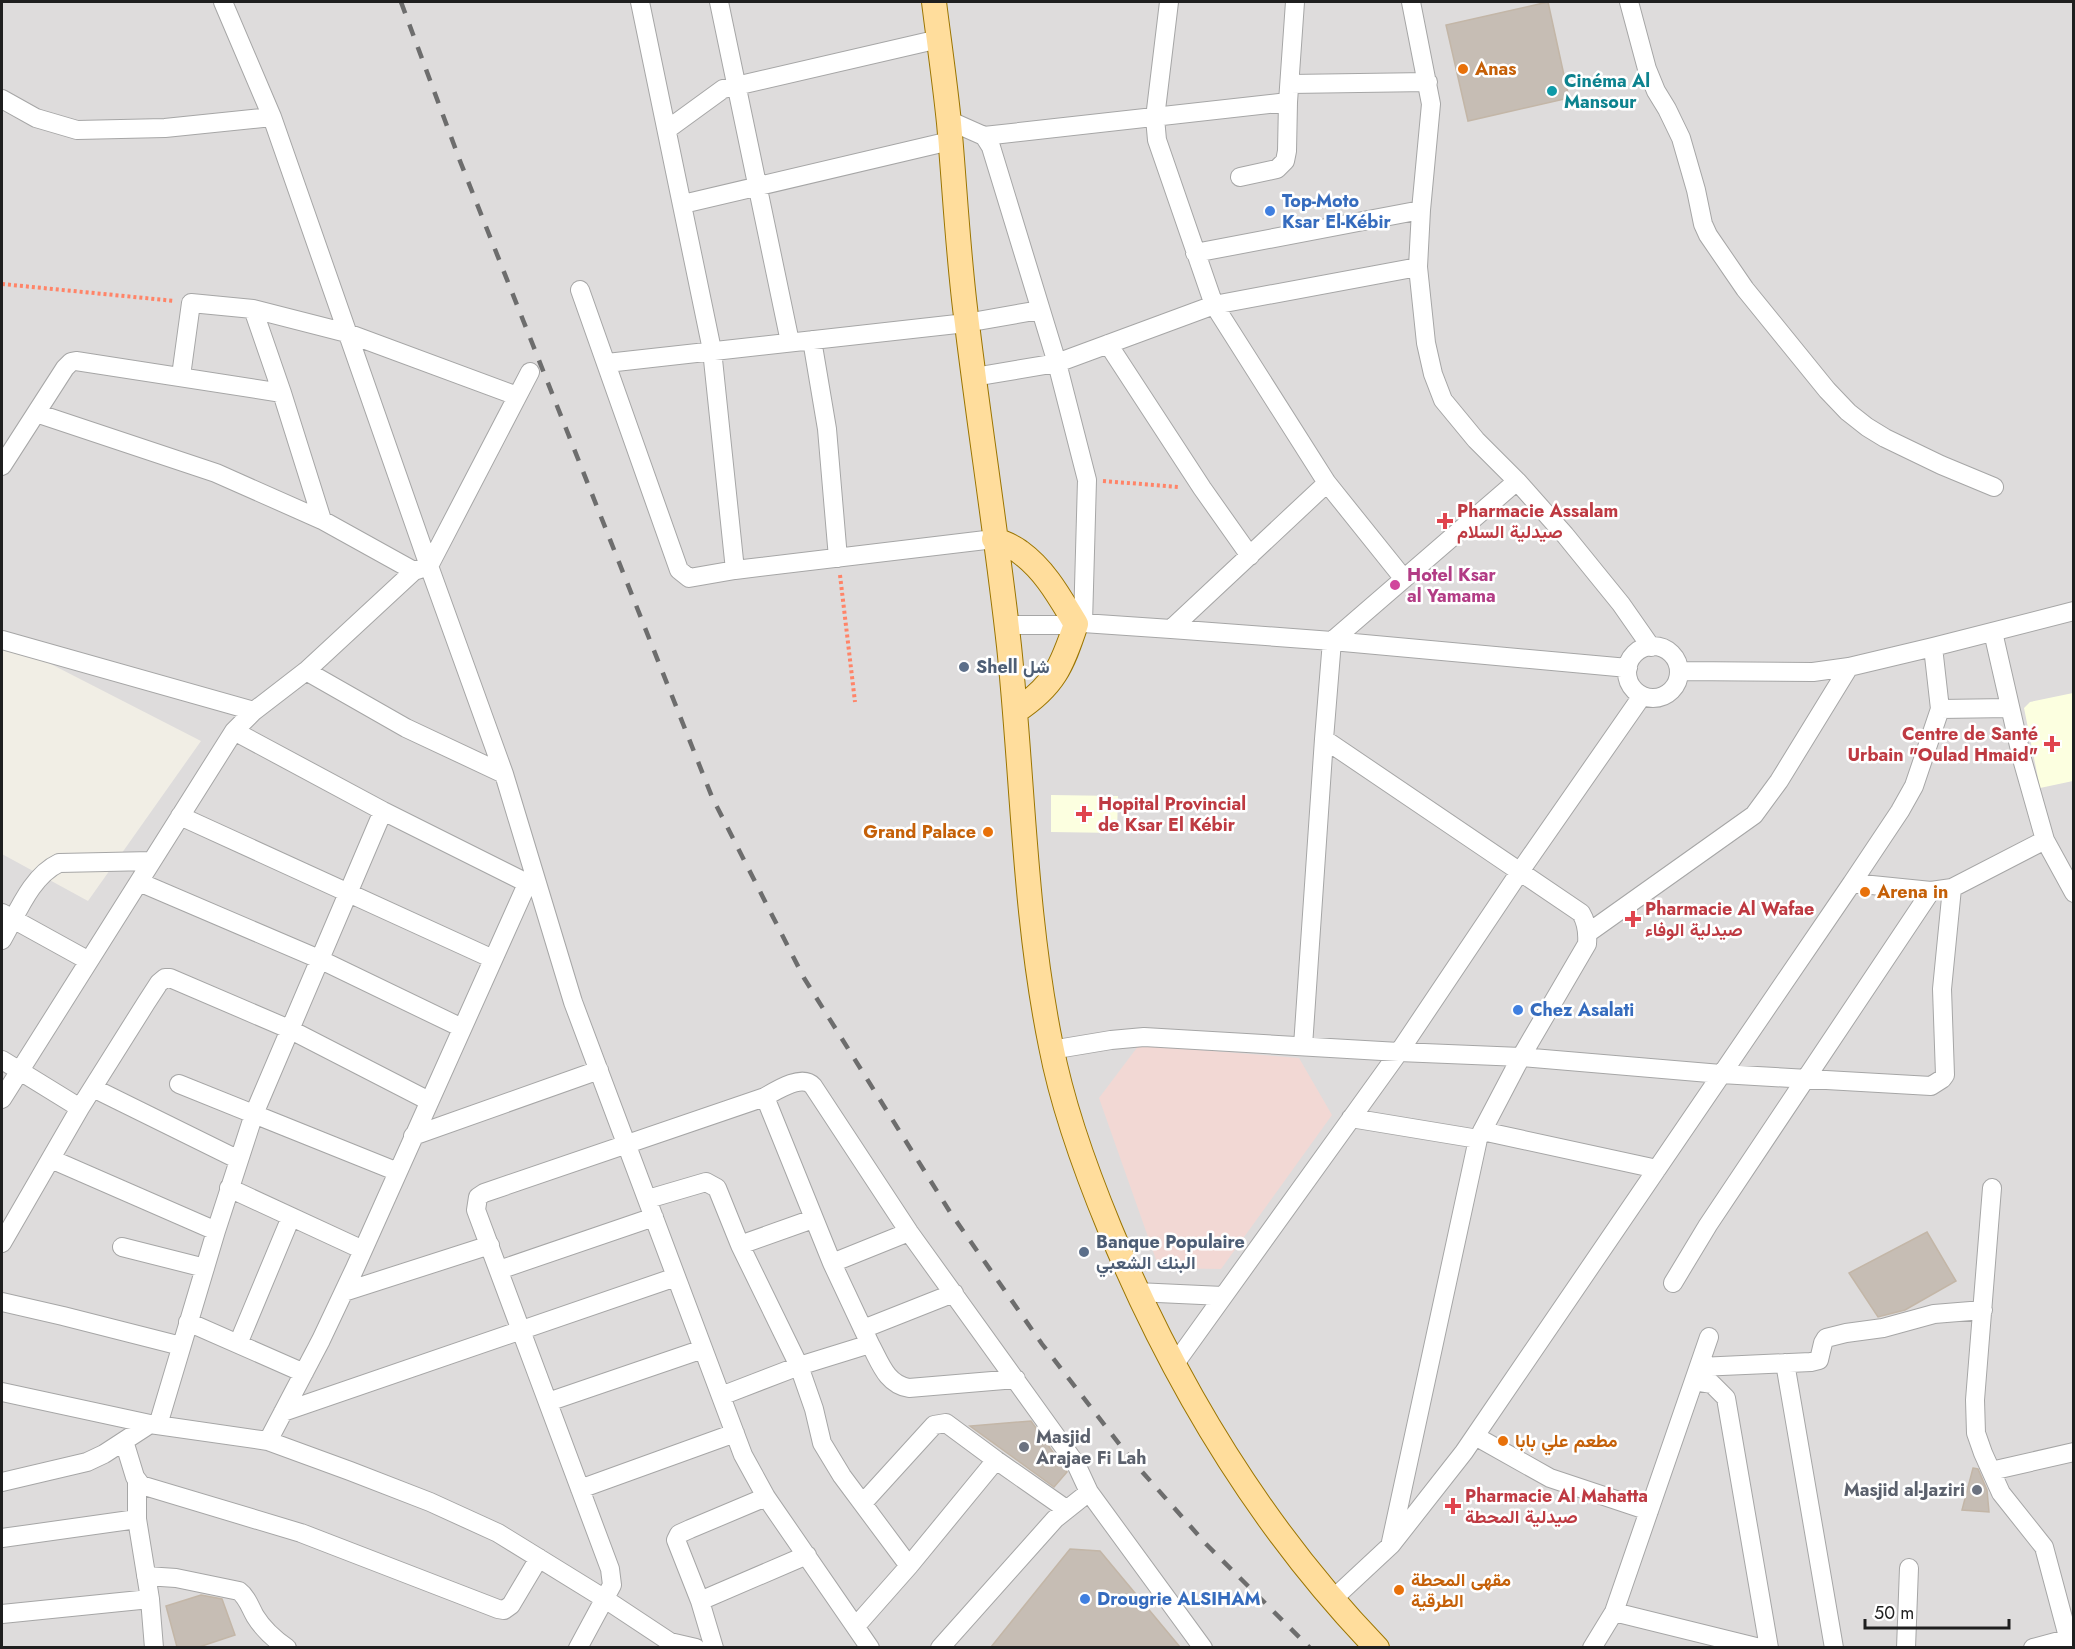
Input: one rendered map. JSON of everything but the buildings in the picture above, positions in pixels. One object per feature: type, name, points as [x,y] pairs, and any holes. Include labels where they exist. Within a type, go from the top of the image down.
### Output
[{"type":"main road","points":[[934,2],[949,130],[966,323],[1016,711],[1030,909],[1051,1050],[1077,1142],[1100,1206],[1136,1292],[1173,1365],[1199,1412],[1253,1494],[1314,1577],[1377,1647]]},
{"type":"main road","points":[[994,539],[1019,550],[1049,580],[1080,624],[1047,687],[1036,698],[1016,711]]},
{"type":"street","points":[[223,2],[272,117],[347,333],[421,569],[504,774],[533,887],[573,1002],[743,1455],[766,1497],[870,1647]]},
{"type":"street","points":[[640,2],[712,350],[735,570]]},
{"type":"street","points":[[719,2],[790,342]]},
{"type":"street","points":[[1168,2],[1155,118],[1157,140],[1214,305],[1327,483],[1404,579]]},
{"type":"street","points":[[1240,177],[1277,169],[1285,161],[1295,2]]},
{"type":"street","points":[[1410,2],[1431,104],[1418,267],[1426,343],[1433,375],[1443,400],[1476,440],[1517,481],[1565,535],[1621,604],[1651,647]]},
{"type":"street","points":[[1629,2],[1647,69],[1681,138],[1696,190],[1702,224],[1744,289],[1787,338],[1827,390],[1848,412],[1885,438],[1994,487]]},
{"type":"street","points":[[668,129],[723,89],[735,85],[939,39]]},
{"type":"street","points":[[683,204],[757,186],[949,130],[984,136],[1155,118],[1289,93],[1428,82]]},
{"type":"street","points":[[2,99],[36,118],[77,129],[165,128],[272,117]]},
{"type":"street","points":[[984,136],[992,147],[997,162],[1057,363],[1088,480],[1080,624]]},
{"type":"street","points":[[1195,253],[1421,210]]},
{"type":"street","points":[[974,377],[1057,363],[1214,305],[1418,267]]},
{"type":"street","points":[[579,290],[679,570],[689,578],[735,570],[994,539]]},
{"type":"street","points":[[181,376],[190,303],[253,309],[347,333],[517,396]]},
{"type":"street","points":[[253,309],[282,393],[321,520]]},
{"type":"street","points":[[606,363],[966,323],[1040,310]]},
{"type":"street","points":[[813,340],[827,429],[838,558]]},
{"type":"street","points":[[1108,344],[1202,488],[1250,556]]},
{"type":"street","points":[[2,466],[70,362],[181,376],[282,393]]},
{"type":"street","points":[[2,1100],[234,731],[254,711],[306,671],[421,569],[530,372]]},
{"type":"street","points":[[36,413],[216,472],[421,569]]},
{"type":"street","points":[[1303,1046],[1332,641],[1517,481]]},
{"type":"street","points":[[1171,629],[1327,483]]},
{"type":"street","points":[[1679,671],[1813,672],[1849,667],[2073,611]]},
{"type":"street","points":[[1006,625],[1080,624],[1171,629],[1628,668]]},
{"type":"street","points":[[1993,632],[2010,708],[2045,840],[2073,893]]},
{"type":"street","points":[[2,640],[254,711]]},
{"type":"street","points":[[1651,647],[1661,648],[1670,653],[1677,661],[1679,671],[1674,688],[1667,694],[1651,698],[1642,696],[1633,689],[1628,679],[1628,668],[1636,653],[1651,647]]},
{"type":"street","points":[[1333,1599],[1391,1545],[1475,1436],[1900,811],[1914,786],[1940,710],[1933,647]]},
{"type":"street","points":[[1588,933],[1754,815],[1779,781],[1849,667]]},
{"type":"street","points":[[306,671],[406,728],[504,774]]},
{"type":"street","points":[[1173,1365],[1399,1052],[1521,870],[1642,696]]},
{"type":"street","points":[[1940,710],[2010,708]]},
{"type":"street","points":[[234,731],[383,811],[533,887]]},
{"type":"street","points":[[1324,739],[1521,870],[1581,913],[1586,921],[1588,933],[1587,944],[1521,1056],[1480,1135],[1391,1545]]},
{"type":"street","points":[[2,1482],[87,1462],[154,1425],[254,1114],[383,811]]},
{"type":"street","points":[[180,816],[493,959]]},
{"type":"street","points":[[1852,883],[1931,891],[1952,888],[2045,840]]},
{"type":"street","points":[[2,940],[8,916],[47,869],[59,863],[152,861]]},
{"type":"street","points":[[139,882],[319,959],[462,1028]]},
{"type":"street","points":[[268,1441],[344,1292],[493,959],[533,887]]},
{"type":"street","points":[[1051,1050],[1128,1037],[1399,1052],[1521,1056],[1721,1074],[1931,1086],[1942,1080],[1945,1075],[1942,989],[1952,888]]},
{"type":"street","points":[[1672,1283],[1708,1225],[1931,891]]},
{"type":"street","points":[[8,916],[89,962]]},
{"type":"street","points":[[2,1243],[80,1108],[159,983],[165,978],[170,978],[289,1029],[429,1101]]},
{"type":"street","points":[[2,1060],[80,1108]]},
{"type":"street","points":[[413,1136],[599,1070]]},
{"type":"street","points":[[578,1647],[612,1585],[610,1569],[476,1210],[478,1197],[627,1143],[765,1097],[803,1080],[809,1082],[909,1232],[1076,1464],[1089,1492],[1203,1647]]},
{"type":"street","points":[[179,1084],[398,1172]]},
{"type":"street","points":[[93,1088],[239,1160]]},
{"type":"street","points":[[765,1097],[831,1263],[891,1381],[909,1388],[1016,1379]]},
{"type":"street","points":[[1351,1118],[1480,1135],[1657,1169]]},
{"type":"street","points":[[51,1159],[216,1231]]},
{"type":"street","points":[[648,1199],[706,1182],[717,1188],[740,1245],[799,1366],[814,1409],[822,1443],[831,1459],[909,1566]]},
{"type":"street","points":[[230,1188],[363,1250]]},
{"type":"street","points":[[1992,1188],[1975,1400],[1976,1433],[2001,1494],[2044,1547],[2071,1637],[2033,1647]]},
{"type":"street","points":[[238,1344],[291,1217]]},
{"type":"street","points":[[499,1270],[654,1217]]},
{"type":"street","points":[[740,1245],[813,1220]]},
{"type":"street","points":[[831,1263],[909,1232]]},
{"type":"street","points":[[344,1292],[490,1245]]},
{"type":"street","points":[[122,1247],[205,1268]]},
{"type":"street","points":[[284,1413],[676,1276]]},
{"type":"street","points":[[1136,1292],[1223,1296]]},
{"type":"street","points":[[721,1396],[799,1366],[867,1336],[954,1293]]},
{"type":"street","points":[[2,1302],[181,1346]]},
{"type":"street","points":[[1696,1374],[1819,1360],[1826,1338],[1883,1328],[1934,1314],[1983,1310]]},
{"type":"street","points":[[188,1322],[304,1373]]},
{"type":"street","points":[[1592,1647],[1614,1612],[1709,1337]]},
{"type":"street","points":[[549,1402],[703,1349]]},
{"type":"street","points":[[1785,1363],[1834,1647]]},
{"type":"street","points":[[1696,1374],[1712,1384],[1726,1398],[1769,1647]]},
{"type":"street","points":[[2,1392],[154,1425],[268,1441],[457,1513],[498,1533],[605,1599],[669,1645],[696,1647]]},
{"type":"street","points":[[863,1503],[934,1425],[946,1424],[1066,1509]]},
{"type":"street","points":[[580,1489],[735,1433]]},
{"type":"street","points":[[1475,1436],[1550,1478],[1649,1511]]},
{"type":"street","points":[[124,1441],[137,1482],[137,1519],[150,1599],[154,1647]]},
{"type":"street","points":[[1991,1471],[2073,1452]]},
{"type":"street","points":[[856,1626],[909,1566],[996,1460]]},
{"type":"street","points":[[137,1482],[301,1533],[498,1609],[504,1610],[511,1605],[539,1558]]},
{"type":"street","points":[[940,1647],[1066,1509],[1089,1492]]},
{"type":"street","points":[[714,1647],[700,1601],[675,1540],[690,1529],[766,1497]]},
{"type":"street","points":[[2,1538],[137,1519]]},
{"type":"street","points":[[700,1601],[807,1554]]},
{"type":"street","points":[[1906,1647],[1909,1568]]},
{"type":"street","points":[[146,1576],[176,1578],[225,1586],[239,1591],[244,1595],[268,1634],[286,1647]]},
{"type":"street","points":[[2,1614],[150,1599]]},
{"type":"street","points":[[1614,1612],[1731,1644],[1760,1647]]},
{"type":"path","points":[[2,284],[190,303]]},
{"type":"path","points":[[1088,480],[1202,488]]},
{"type":"path","points":[[838,558],[855,702]]},
{"type":"shaded area","points":[[2,2],[2073,2],[2073,1647],[2,1647],[2,854],[88,901],[201,741],[2,639]]},
{"type":"shaded area","name":"Centre de Santé Urbain \"Oulad Hmaid\"","points":[[2073,693],[2073,781],[2040,788],[2024,708],[2030,702]]},
{"type":"shaded area","name":"Hopital Provincial de Ksar El Kébir","points":[[1051,795],[1118,796],[1117,833],[1051,832]]},
{"type":"shaded area","points":[[1139,1045],[1299,1058],[1332,1115],[1221,1269],[1159,1268],[1099,1098]]},
{"type":"railway","points":[[401,2],[460,161],[712,797],[804,978],[950,1212],[1042,1344],[1130,1458],[1206,1544],[1310,1648]]},
{"type":"place","name":"Anas","points":[[1463,69]]},
{"type":"place","name":"Cinéma Al Mansour","points":[[1552,91]]},
{"type":"place","name":"Top-Moto Ksar El-Kébir","points":[[1270,211]]},
{"type":"place","name":"Pharmacie Assalam صيدلية السلام","points":[[1445,521]]},
{"type":"place","name":"Hotel Ksar al Yamama","points":[[1395,585]]},
{"type":"place","name":"Shell شل","points":[[964,667]]},
{"type":"place","name":"Centre de Santé Urbain \"Oulad Hmaid\"","points":[[2052,744]]},
{"type":"place","name":"Hopital Provincial de Ksar El Kébir","points":[[1084,814]]},
{"type":"place","name":"Grand Palace","points":[[988,832]]},
{"type":"place","name":"Arena in","points":[[1865,892]]},
{"type":"place","name":"Pharmacie Al Wafae صيدلية الوفاء","points":[[1633,919]]},
{"type":"place","name":"Chez Asalati","points":[[1518,1010]]},
{"type":"place","name":"Banque Populaire البنك الشعبي","points":[[1084,1252]]},
{"type":"place","name":"مطعم علي بابا","points":[[1503,1441]]},
{"type":"place","name":"Masjid Arajae Fi Lah","points":[[1024,1447]]},
{"type":"place","name":"Masjid al-Jaziri","points":[[1977,1490]]},
{"type":"place","name":"Pharmacie Al Mahatta صيدلية المحطة","points":[[1453,1506]]},
{"type":"place","name":"مقهى المحطة الطرقية","points":[[1399,1590]]},
{"type":"place","name":"Drougrie ALSIHAM","points":[[1085,1599]]}]
